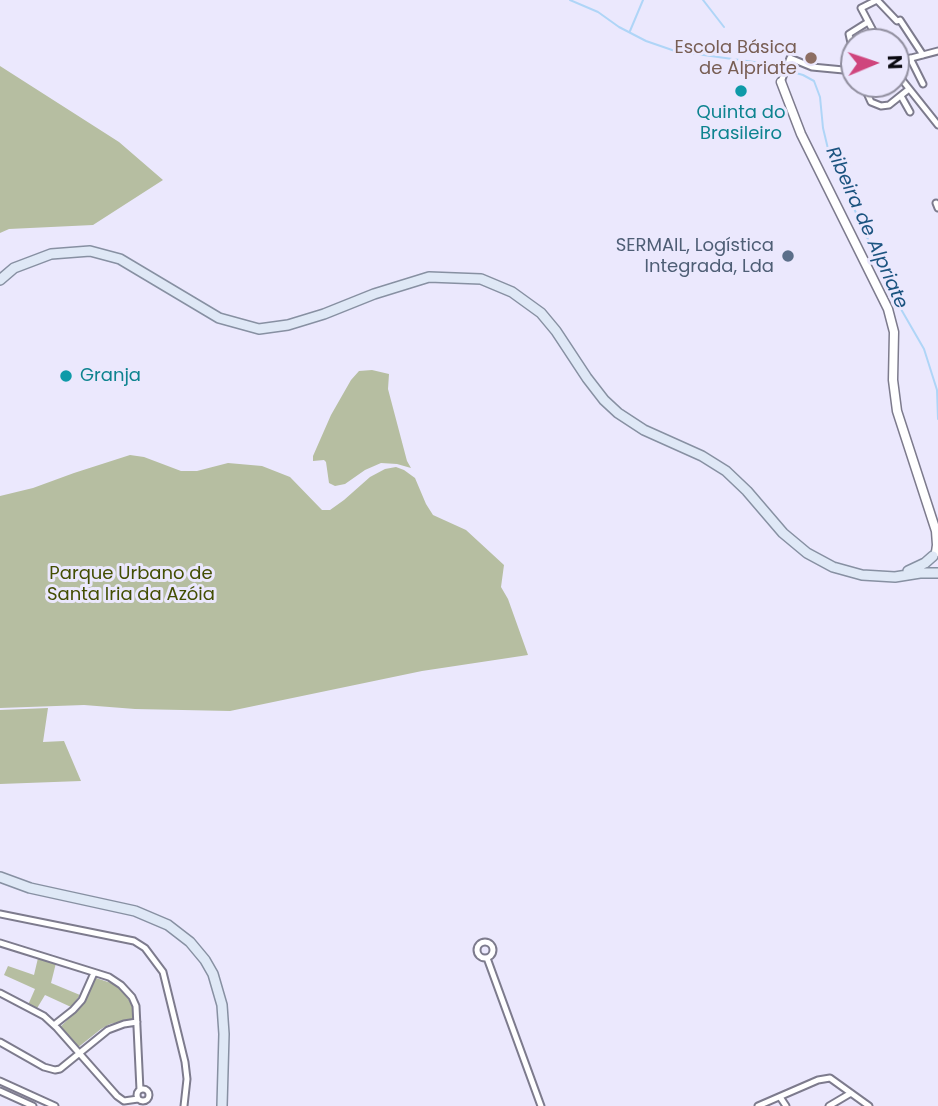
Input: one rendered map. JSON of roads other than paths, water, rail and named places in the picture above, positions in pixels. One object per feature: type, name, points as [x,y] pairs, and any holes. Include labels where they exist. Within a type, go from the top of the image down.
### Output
[{"type":"main road","points":[[0,278],[9,268],[48,250],[85,247],[130,258],[219,312],[246,321],[283,324],[319,313],[368,291],[422,274],[449,272],[475,275],[508,286],[534,303],[557,324],[608,397],[622,410],[646,426],[705,452],[729,467],[786,530],[810,550],[849,568],[894,575],[938,573]]},
{"type":"main road","points":[[894,575],[917,568],[936,552]]},
{"type":"main road","points":[[936,552],[932,565],[938,573]]},
{"type":"main road","points":[[0,877],[30,888],[135,911],[168,925],[190,942],[213,974],[222,1005],[222,1106]]},
{"type":"street","points":[[871,28],[861,8],[877,0],[897,21],[900,20],[923,55]]},
{"type":"street","points":[[858,28],[868,22]]},
{"type":"street","points":[[923,84],[910,58],[938,51]]},
{"type":"street","points":[[840,70],[812,67],[790,58],[782,79],[802,134],[888,309],[894,331],[893,380],[897,411],[937,533],[936,552]]},
{"type":"street","points":[[910,90],[938,125]]},
{"type":"street","points":[[869,98],[871,102],[881,106],[889,105],[898,98]]},
{"type":"street","points":[[902,98],[910,112]]},
{"type":"street","points":[[0,914],[134,941],[145,948],[163,972],[187,1079],[184,1106]]},
{"type":"street","points":[[0,943],[114,980],[132,997],[136,1006],[137,1022],[140,1090],[138,1099]]},
{"type":"street","points":[[487,958],[541,1106]]},
{"type":"street","points":[[54,1025],[82,999],[94,973]]},
{"type":"street","points":[[0,993],[44,1016],[124,1101],[138,1099],[144,1102],[149,1097],[146,1090],[140,1090]]},
{"type":"street","points":[[0,1042],[44,1067],[55,1070],[60,1069],[108,1030],[137,1022]]},
{"type":"street","points":[[758,1106],[818,1080],[830,1078],[869,1106]]},
{"type":"street","points":[[0,1081],[55,1106]]},
{"type":"street","points":[[0,1091],[33,1106]]},
{"type":"street","points":[[20,1100],[24,1092]]},
{"type":"street","points":[[829,1106],[851,1093]]},
{"type":"street","points":[[780,1097],[786,1106]]},
{"type":"waterway","name":"Ribeira de Alpriate","points":[[570,0],[598,12],[646,41],[675,51],[761,63],[803,75],[814,81],[820,97],[829,153],[894,297],[924,349],[937,390],[938,419]]},
{"type":"waterway","points":[[630,31],[643,0]]},
{"type":"waterway","points":[[703,0],[724,27]]},
{"type":"place","name":"Escola Básica de Alpriate","points":[[811,58]]},
{"type":"place","name":"Quinta do Brasileiro","points":[[741,91]]},
{"type":"place","name":"SERMAIL, Logística Integrada, Lda","points":[[788,256]]},
{"type":"place","name":"Granja","points":[[66,376]]},
{"type":"park label","name":"Parque Urbano de Santa Iria da Azóia","points":[[131,584]]}]
